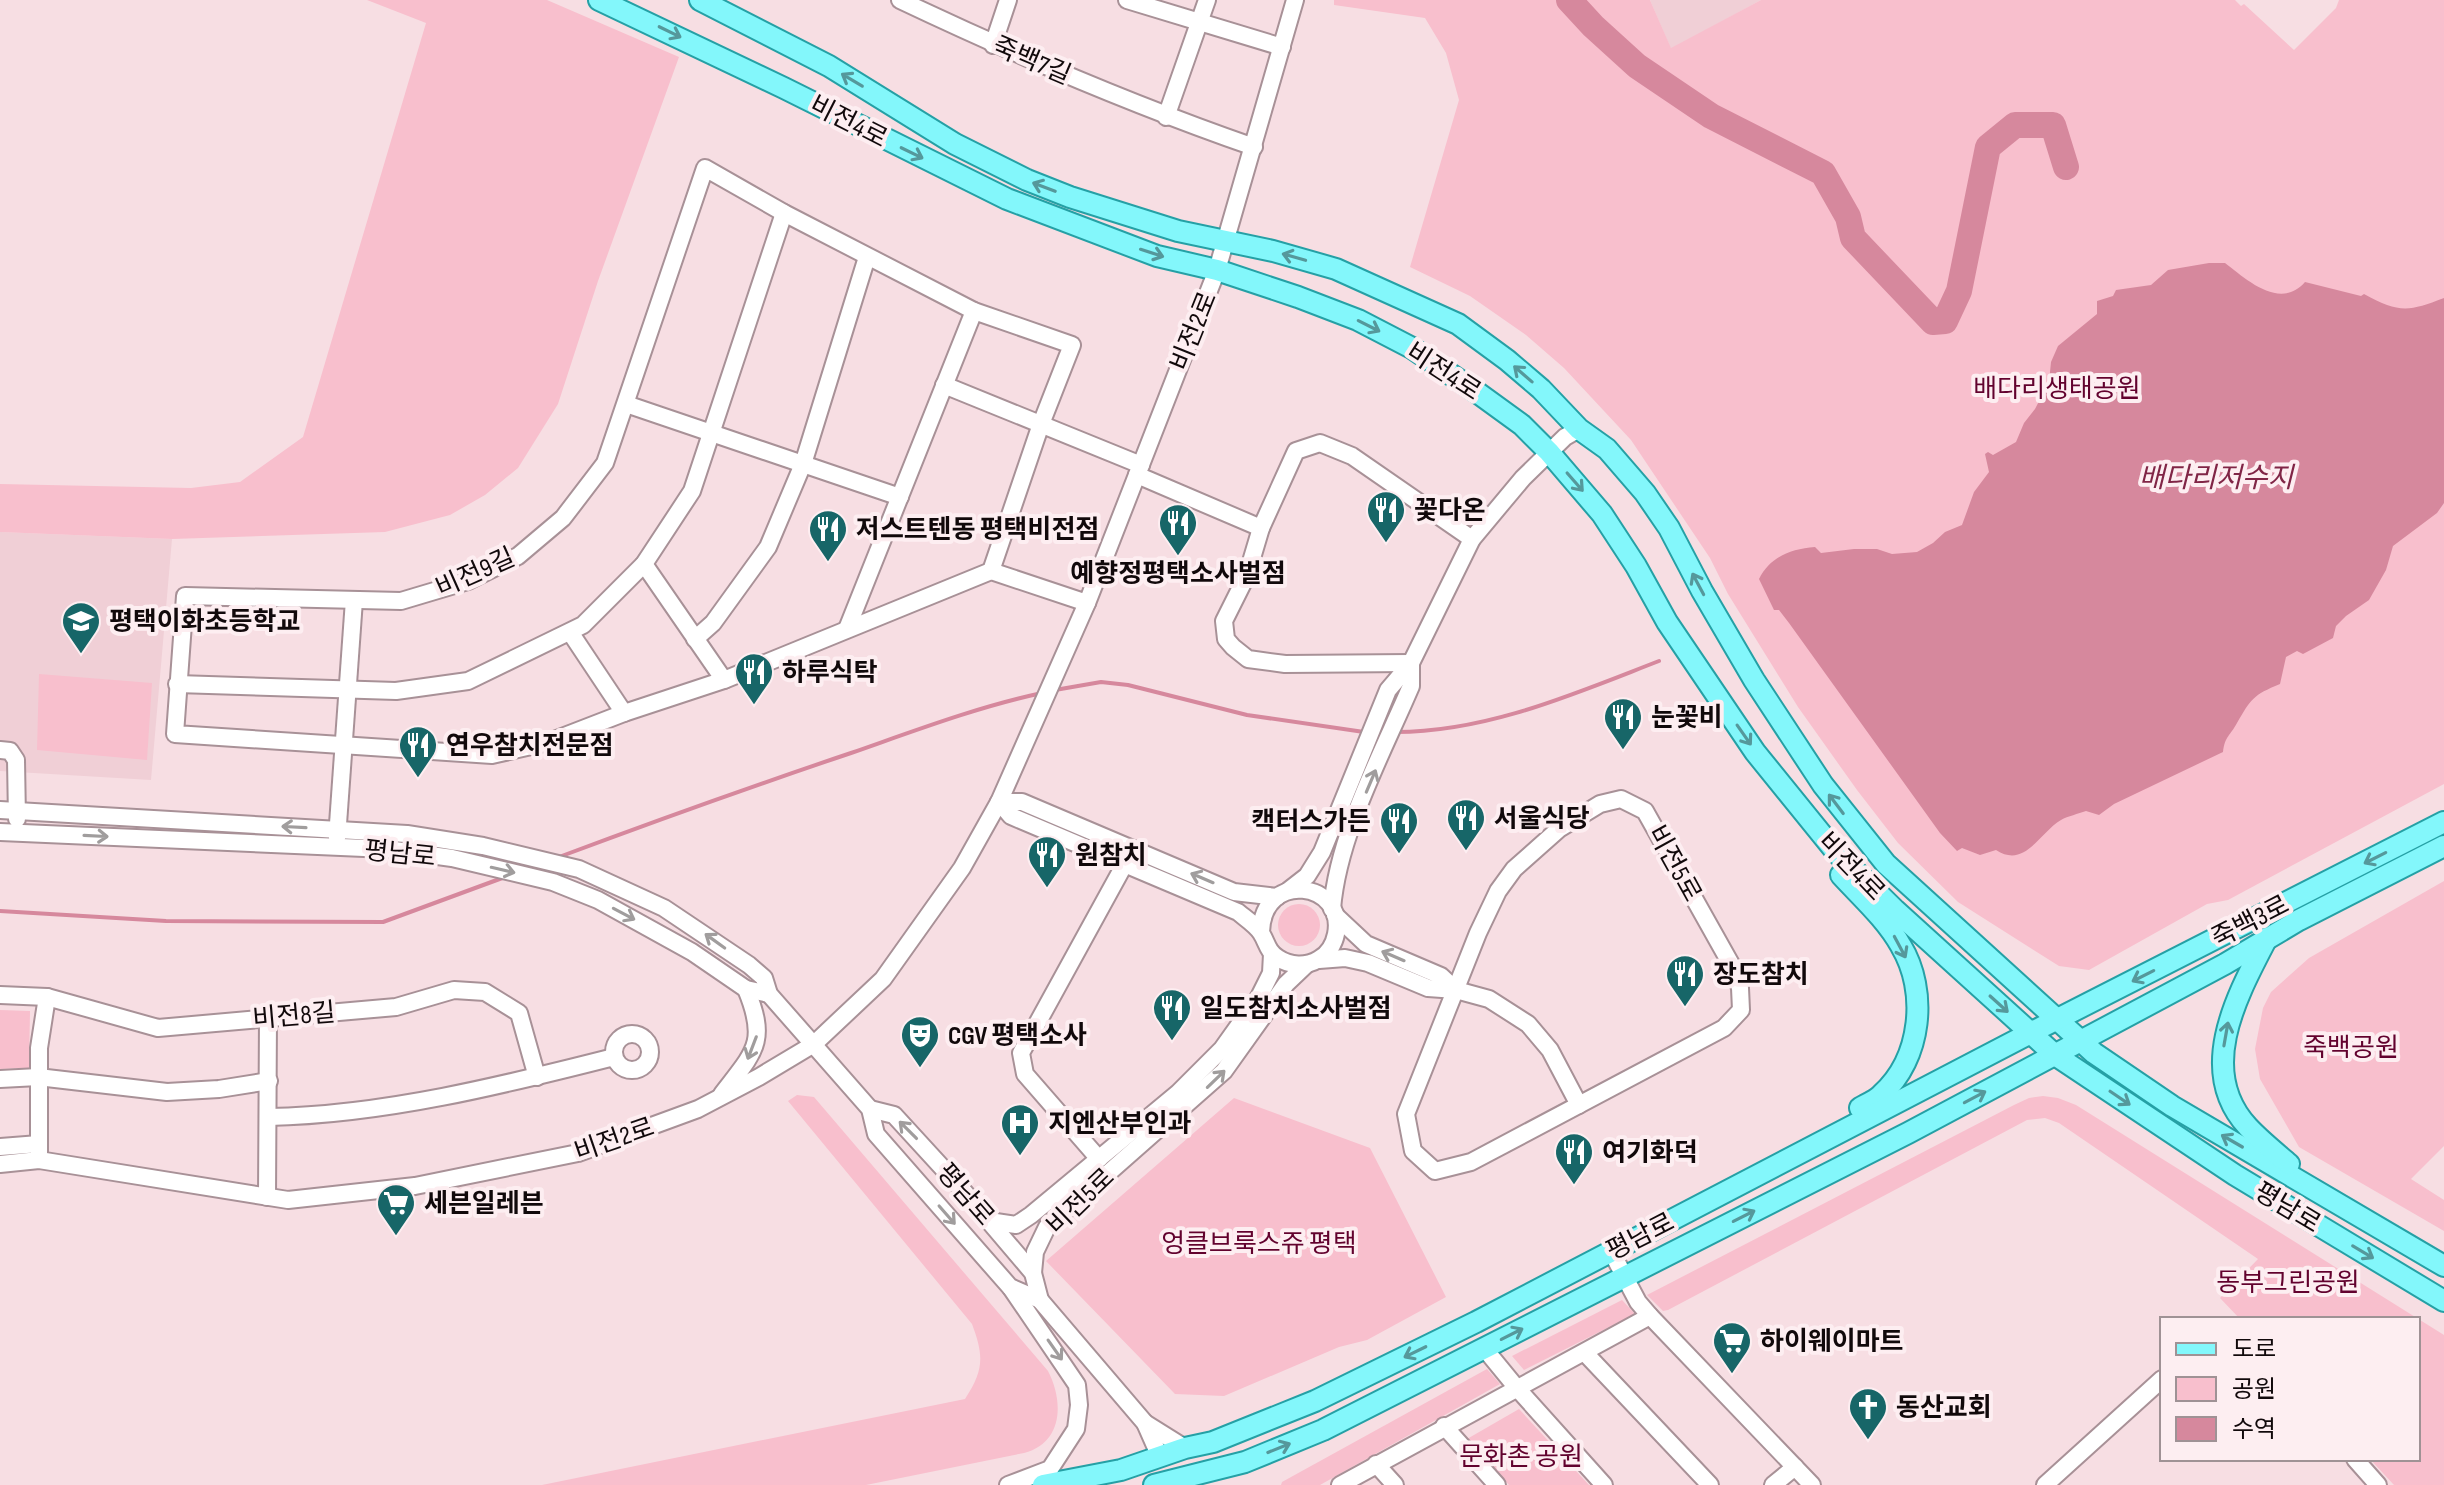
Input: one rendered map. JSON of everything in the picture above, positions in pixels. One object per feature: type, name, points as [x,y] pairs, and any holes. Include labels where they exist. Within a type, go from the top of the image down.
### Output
[{"type":"main road","name":"비전4로","points":[[599,0],[1007,199],[1157,256],[1217,270],[1346,315],[1412,348],[1522,425],[1602,514],[1667,622],[1755,752],[1806,817],[1836,852],[1895,910],[2055,1055]]},
{"type":"main road","name":"비전4로","points":[[700,0],[829,66],[991,164],[1070,197],[1178,231],[1273,251],[1336,269],[1458,324],[1530,379],[1579,429],[1607,449],[1645,493],[1669,528],[1754,680],[1852,824],[1886,864],[2057,1020]]},
{"type":"main road","points":[[1727,1191],[1766,1157],[1881,1095],[1908,1055],[1915,1033],[1918,998],[1903,948],[1891,930],[1821,854],[1806,817]]},
{"type":"main road","name":"죽백3로","points":[[2057,1020],[2444,822]]},
{"type":"main road","name":"죽백3로","points":[[2081,1041],[2267,938],[2444,846]]},
{"type":"main road","points":[[2267,938],[2231,1010],[2224,1043],[2224,1071],[2231,1101],[2246,1125],[2315,1189]]},
{"type":"main road","name":"평남로","points":[[1043,1485],[1121,1470],[1185,1448],[1213,1442],[1315,1401],[1476,1322],[2057,1020],[2094,1053],[2172,1106],[2444,1266]]},
{"type":"main road","name":"평남로","points":[[1154,1485],[1210,1479],[1323,1430],[1908,1133],[2081,1041]]},
{"type":"main road","name":"평남로","points":[[2055,1055],[2235,1175],[2444,1301]]},
{"type":"main road","points":[[1185,1448],[1210,1479]]},
{"type":"main road","points":[[1160,1457],[1181,1482]]},
{"type":"street","name":"죽백7길","points":[[900,0],[993,45],[1168,117],[1254,147]]},
{"type":"street","points":[[993,45],[1008,0]]},
{"type":"street","points":[[1127,0],[1282,47]]},
{"type":"street","points":[[1168,117],[1207,0]]},
{"type":"street","name":"비전2로","points":[[0,1164],[39,1152],[288,1200],[415,1186],[578,1153],[698,1109],[814,1044],[883,979],[962,868],[999,802],[1087,603],[1217,270],[1295,0]]},
{"type":"street","name":"비전9길","points":[[705,168],[867,257],[974,311],[1072,345],[1041,424],[991,571],[724,680],[549,742],[492,755],[175,734],[185,596],[401,601],[468,581],[518,556],[563,518],[605,463],[705,168]]},
{"type":"street","points":[[177,684],[396,691],[468,681],[583,625],[644,564],[692,491],[784,213]]},
{"type":"street","points":[[695,639],[713,623],[768,547],[803,464],[867,257]]},
{"type":"street","points":[[847,629],[974,311]]},
{"type":"street","points":[[944,385],[1041,424],[1261,528]]},
{"type":"street","points":[[626,404],[900,497]]},
{"type":"street","points":[[1261,932],[1266,908],[1307,876],[1322,852],[1387,693],[1411,663],[1472,539],[1523,478],[1549,452],[1579,429]]},
{"type":"street","points":[[1411,663],[1285,664],[1248,659],[1226,639],[1224,621],[1247,575],[1261,528],[1296,451],[1320,443],[1352,456],[1472,539]]},
{"type":"street","points":[[644,564],[724,680]]},
{"type":"street","points":[[991,571],[1087,603]]},
{"type":"street","points":[[8,810],[337,838],[354,600]]},
{"type":"street","points":[[570,632],[624,713]]},
{"type":"street","points":[[1313,962],[1329,951],[1335,940],[1334,883],[1348,836],[1411,686],[1411,663]]},
{"type":"street","points":[[0,750],[10,751],[16,760],[8,810],[18,832]]},
{"type":"street","name":"비전5로","points":[[1621,799],[1645,811],[1732,966],[1740,988],[1741,1010],[1724,1028],[1471,1162],[1435,1171],[1413,1151],[1406,1114],[1456,990],[1498,891],[1514,869],[1559,829],[1600,804],[1621,799]]},
{"type":"street","points":[[999,802],[1011,816],[1234,892],[1308,890],[1320,895],[1366,944],[1441,976],[1456,990]]},
{"type":"street","name":"평남로","points":[[0,832],[337,838],[407,834],[483,846],[579,869],[664,908],[704,933],[764,978],[769,994],[870,1109],[876,1134],[1010,1287],[1040,1300]]},
{"type":"street","name":"평남로","points":[[337,838],[452,858],[553,882],[598,900],[650,928],[746,989],[769,994]]},
{"type":"street","points":[[1130,857],[1238,912],[1261,932],[1272,954],[1294,965],[1345,958],[1368,963],[1428,988],[1456,990],[1489,999],[1528,1024],[1550,1050],[1579,1105]]},
{"type":"street","points":[[1099,1159],[1025,1074],[1021,1053],[1130,857]]},
{"type":"street","name":"비전5로","points":[[989,1221],[1016,1225],[1178,1093],[1222,1049],[1259,997],[1271,973],[1272,954]]},
{"type":"street","name":"비전5로","points":[[1033,1273],[1035,1252],[1047,1227],[1224,1071],[1286,984],[1313,962]]},
{"type":"street","points":[[718,1099],[748,1060],[757,1042],[757,1017],[746,989]]},
{"type":"street","name":"비전8길","points":[[0,995],[47,997],[158,1028],[396,1007],[454,990],[485,992],[519,1013],[537,1077]]},
{"type":"street","points":[[0,1147],[39,1152],[39,1048],[47,997]]},
{"type":"street","points":[[267,1197],[268,1017]]},
{"type":"street","points":[[269,1117],[319,1116],[363,1110],[537,1077],[614,1057]]},
{"type":"street","points":[[0,1079],[38,1077],[167,1092],[219,1089],[269,1081]]},
{"type":"street","name":"평남로","points":[[870,1109],[894,1115],[989,1221],[1033,1273],[1040,1300],[1145,1423]]},
{"type":"street","points":[[1611,1251],[1638,1302],[1650,1316],[1812,1485]]},
{"type":"street","points":[[1008,1485],[1050,1469],[1076,1429],[1079,1405],[1077,1385],[1010,1287]]},
{"type":"street","points":[[1340,1485],[1650,1316]]},
{"type":"street","points":[[1484,1348],[1604,1485]]},
{"type":"street","points":[[1585,1353],[1710,1485]]},
{"type":"street","points":[[2045,1485],[2160,1381]]},
{"type":"street","points":[[1145,1423],[1185,1448]]},
{"type":"street","points":[[1145,1423],[1160,1457]]},
{"type":"street","points":[[1444,1426],[1497,1485]]},
{"type":"street","points":[[2357,1461],[2378,1485]]},
{"type":"street","points":[[1376,1464],[1395,1485]]},
{"type":"street","points":[[1773,1485],[1795,1467]]},
{"type":"shaded area","points":[[1650,0],[1761,0],[1671,49]]},
{"type":"shaded area","name":"평택이화초등학교","points":[[0,532],[172,539],[151,780],[0,771]]},
{"type":"green space","points":[[367,0],[547,0],[679,57],[598,281],[558,404],[518,468],[485,495],[450,515],[385,532],[172,539],[0,532],[0,484],[191,488],[240,482],[303,437],[426,23]]},
{"type":"green space","name":"배다리생태공원","points":[[1334,0],[1650,0],[1671,48],[1761,0],[2235,0],[2241,6],[2244,4],[2294,50],[2336,8],[2339,0],[2444,0],[2444,784],[2228,900],[2207,904],[2089,970],[2059,966],[1958,902],[1898,843],[1798,707],[1728,594],[1710,558],[1631,440],[1564,368],[1526,335],[1470,296],[1410,267],[1459,100],[1446,53],[1425,18],[1334,5]]},
{"type":"green space","points":[[39,674],[152,683],[147,760],[37,750]]},
{"type":"green space","name":"죽백공원","points":[[2444,881],[2444,1146],[2411,1179],[2444,1200],[2444,1231],[2299,1147],[2260,1079],[2255,1049],[2263,1008],[2271,992],[2309,958]]},
{"type":"green space","points":[[1299,904],[1314,910],[1320,925],[1314,940],[1299,946],[1284,940],[1278,925],[1284,910]]},
{"type":"green space","points":[[0,1010],[30,1011],[29,1068],[0,1069]]},
{"type":"green space","points":[[797,1095],[814,1097],[1048,1371],[1058,1408],[1053,1431],[1037,1448],[1024,1453],[866,1485],[542,1485],[965,1399],[976,1380],[980,1363],[979,1345],[972,1324],[788,1101]]},
{"type":"green space","name":"엉클브룩스쥬 평택","points":[[1234,1098],[1370,1148],[1446,1297],[1367,1340],[1339,1347],[1224,1396],[1175,1394],[1046,1261]]},
{"type":"green space","name":"동부그린공원","points":[[2029,1098],[2058,1098],[2076,1105],[2415,1317],[2238,1317],[2220,1298],[2258,1259],[2059,1123],[2045,1118],[2027,1120],[1668,1310],[1663,1311],[1647,1295]]},
{"type":"green space","points":[[1622,1300],[1635,1314],[1524,1370],[1512,1356]]},
{"type":"green space","points":[[2420,1320],[2444,1335],[2444,1485],[2394,1485],[2372,1461],[2420,1461]]},
{"type":"green space","points":[[1487,1369],[1500,1384],[1320,1485],[1281,1485],[1282,1482]]},
{"type":"green space","name":"문화촌 공원","points":[[1519,1409],[1589,1485],[1509,1485],[1467,1439]]},
{"type":"water","name":"배다리저수지","points":[[2225,263],[2253,284],[2274,293],[2285,294],[2305,282],[2361,296],[2364,294],[2395,307],[2412,308],[2444,298],[2444,503],[2437,513],[2393,546],[2386,570],[2369,600],[2336,626],[2333,638],[2303,654],[2297,651],[2286,657],[2280,684],[2264,691],[2250,703],[2226,739],[2223,752],[2114,804],[2099,815],[2086,811],[2064,819],[2024,852],[2006,855],[1996,850],[1980,855],[1962,848],[1957,851],[1940,833],[1789,623],[1779,610],[1774,610],[1759,579],[1775,560],[1797,550],[1815,547],[1821,553],[1854,549],[1877,549],[1892,554],[1917,552],[1945,532],[1962,525],[1974,492],[1989,472],[1985,454],[1993,455],[2016,442],[2049,382],[2051,362],[2058,346],[2097,314],[2097,301],[2113,296],[2116,290],[2151,285],[2168,270]]},
{"type":"waterway","points":[[1569,0],[1637,66],[1711,116],[1823,173],[1848,217],[1853,238],[1933,322],[1945,321],[1959,291],[1988,147],[2015,125],[2053,125],[2066,167]]},
{"type":"waterway","points":[[1396,732],[1430,730],[1498,718],[1564,698],[1659,661]]},
{"type":"waterway","points":[[1055,690],[1101,682],[1128,685],[1247,715],[1364,732]]},
{"type":"waterway","points":[[559,857],[922,728],[1042,693]]},
{"type":"waterway","points":[[0,911],[166,921],[383,922],[505,877]]},
{"type":"place","name":"꽃다온","points":[[1386,544]]},
{"type":"place","name":"예향정평택소사벌점","points":[[1178,557]]},
{"type":"place","name":"저스트텐동 평택비전점","points":[[828,563]]},
{"type":"place","name":"평택이화초등학교","points":[[81,655]]},
{"type":"place","name":"하루식탁","points":[[754,706]]},
{"type":"place","name":"눈꽃비","points":[[1623,751]]},
{"type":"place","name":"연우참치전문점","points":[[418,779]]},
{"type":"place","name":"서울식당","points":[[1466,852]]},
{"type":"place","name":"캑터스가든","points":[[1399,855]]},
{"type":"place","name":"원참치","points":[[1047,889]]},
{"type":"place","name":"장도참치","points":[[1685,1008]]},
{"type":"place","name":"일도참치소사벌점","points":[[1172,1042]]},
{"type":"place","name":"CGV 평택소사","points":[[920,1069]]},
{"type":"place","name":"지엔산부인과","points":[[1020,1157]]},
{"type":"place","name":"여기화덕","points":[[1574,1186]]},
{"type":"place","name":"세븐일레븐","points":[[396,1237]]},
{"type":"place","name":"하이웨이마트","points":[[1732,1375]]},
{"type":"place","name":"동산교회","points":[[1868,1441]]}]
